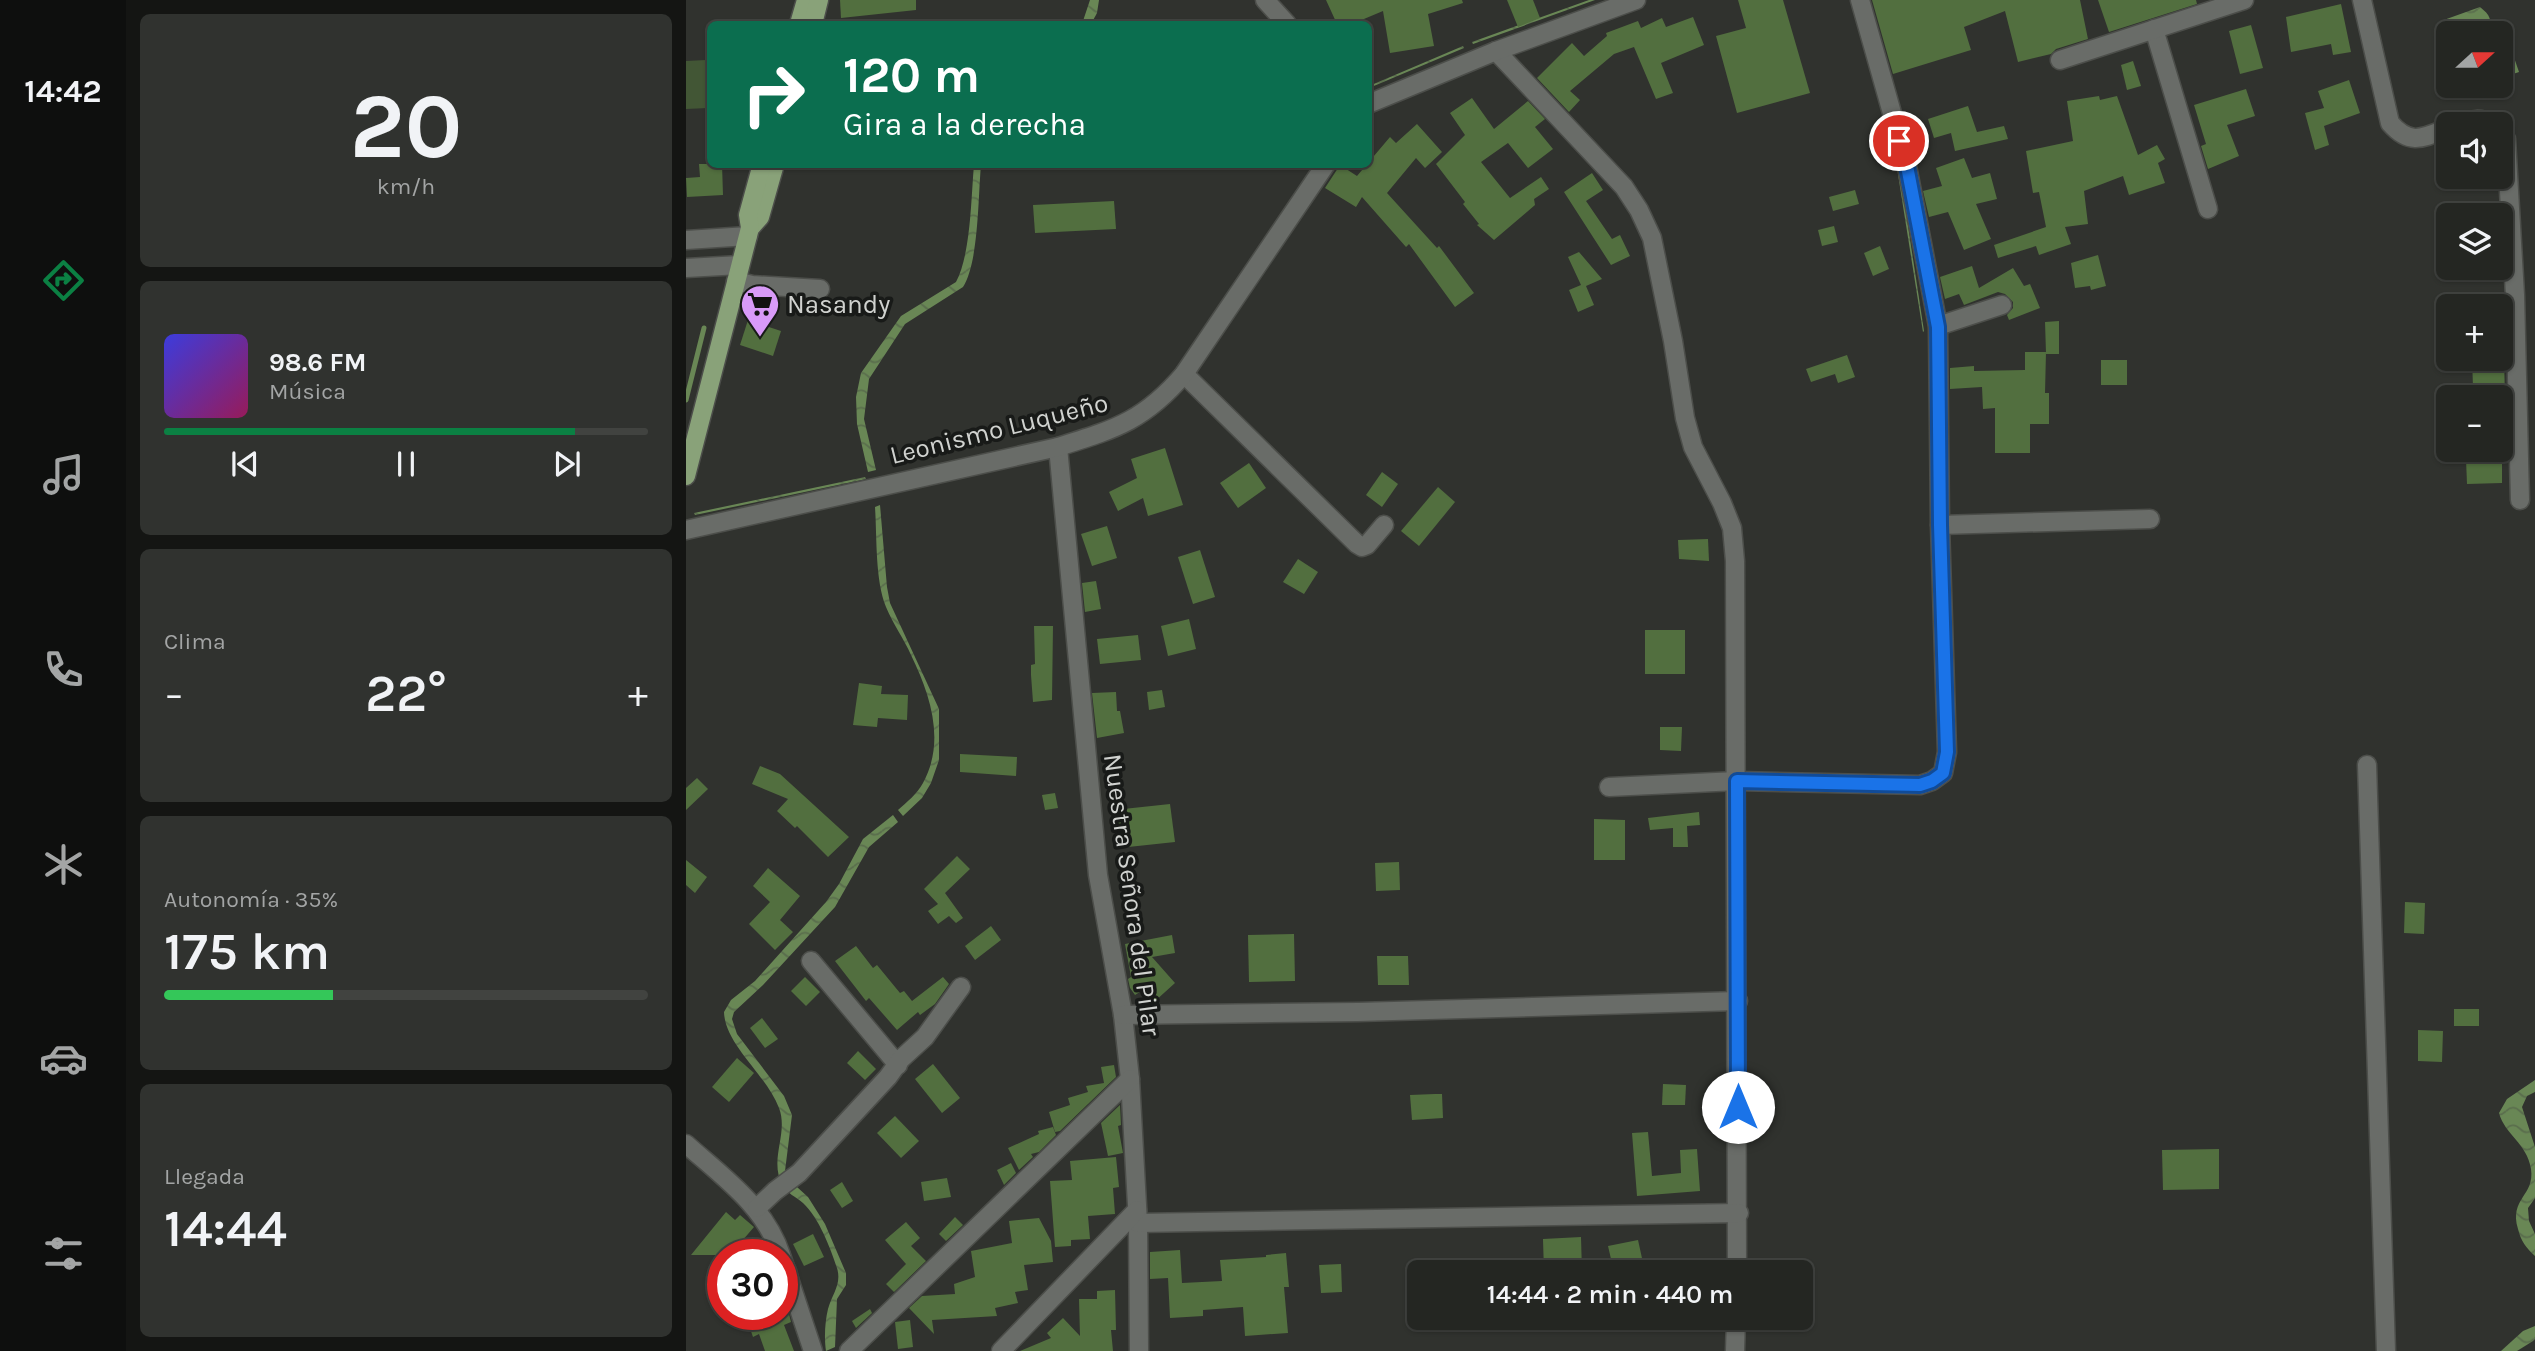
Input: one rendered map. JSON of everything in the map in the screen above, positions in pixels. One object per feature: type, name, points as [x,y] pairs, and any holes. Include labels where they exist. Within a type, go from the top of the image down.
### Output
[{"type":"main road","points":[[800,21],[806,0]]},
{"type":"main road","points":[[814,21],[819,0]]},
{"type":"main road","points":[[686,476],[749,232],[748,215],[761,168]]},
{"type":"main road","points":[[749,232],[760,217],[774,168]]},
{"type":"street","points":[[1265,0],[1284,21]]},
{"type":"street","points":[[1372,102],[1496,51],[1636,0]]},
{"type":"street","points":[[1609,787],[1737,781],[1920,785],[1943,773],[1947,752],[1940,525],[1938,327],[1907,166],[1860,0]]},
{"type":"street","points":[[2060,60],[2154,29],[2218,3],[2244,0]]},
{"type":"street","points":[[2362,0],[2390,123],[2400,134],[2412,139],[2436,133]]},
{"type":"street","points":[[2154,29],[2208,209]]},
{"type":"street","points":[[1496,51],[1624,187],[1639,210],[1651,239],[1673,341],[1685,418],[1693,447],[1732,528],[1735,561],[1737,781],[1737,1260]]},
{"type":"street","name":"Leonismo Luqueño","points":[[686,530],[1058,447],[1115,429],[1135,419],[1167,394],[1184,374],[1323,168]]},
{"type":"street","points":[[2509,189],[2515,295],[2520,500]]},
{"type":"street","points":[[686,240],[749,232]]},
{"type":"street","points":[[686,268],[738,273],[752,285],[820,289]]},
{"type":"street","points":[[1938,327],[2002,305]]},
{"type":"street","points":[[1184,374],[1357,544],[1362,547],[1367,545],[1384,525]]},
{"type":"street","name":"Nuestra Señora del Pilar","points":[[1058,447],[1098,875],[1130,1079],[1138,1217],[1139,1351]]},
{"type":"street","points":[[1940,525],[2150,519]]},
{"type":"street","points":[[2367,765],[2386,1351]]},
{"type":"street","points":[[811,961],[898,1065]]},
{"type":"street","points":[[757,1208],[799,1174],[925,1037],[961,986]]},
{"type":"street","points":[[1122,1015],[1358,1012],[1738,1001]]},
{"type":"street","points":[[849,1351],[1130,1079]]},
{"type":"street","points":[[686,1144],[757,1208],[774,1239]]},
{"type":"street","points":[[1001,1351],[1138,1217],[1739,1213]]},
{"type":"street","points":[[798,1305],[813,1351]]},
{"type":"street","points":[[1735,1351],[1736,1330]]},
{"type":"shaded area","points":[[706,60],[707,108],[686,109],[686,61]]},
{"type":"water","points":[[1090,0],[1099,0],[1093,21],[1083,21]]},
{"type":"water","points":[[1595,0],[1473,44],[1472,42]]},
{"type":"water","points":[[2480,7],[2490,18],[2490,21],[2441,21]]},
{"type":"water","points":[[1463,46],[1464,48],[1372,87]]},
{"type":"water","points":[[2513,55],[2519,72],[2513,74]]},
{"type":"water","points":[[1899,167],[1924,331],[1923,332],[1897,168]]},
{"type":"water","points":[[974,168],[981,168],[975,246],[963,287],[905,324],[869,379],[864,419],[876,470],[868,472],[857,424],[856,397],[861,373],[901,316],[956,282],[965,256]]},
{"type":"water","points":[[865,477],[866,479],[695,515],[694,513]]},
{"type":"water","points":[[880,505],[890,603],[939,709],[939,760],[922,798],[903,816],[898,810],[918,791],[930,767],[934,751],[933,718],[918,670],[882,596],[875,507]]},
{"type":"water","points":[[893,815],[898,822],[869,847],[835,907],[763,985],[734,1012],[732,1019],[737,1034],[784,1096],[792,1115],[785,1171],[787,1178],[808,1197],[825,1224],[846,1273],[846,1285],[837,1299],[835,1347],[826,1351],[826,1319],[837,1284],[837,1268],[814,1217],[803,1203],[783,1186],[777,1166],[782,1128],[779,1108],[765,1083],[731,1036],[724,1012],[731,1000],[755,981],[826,902],[863,839]]},
{"type":"water","points":[[2535,1080],[2535,1092],[2527,1096],[2522,1107],[2535,1147],[2535,1198],[2528,1208],[2529,1221],[2535,1234],[2535,1256],[2522,1241],[2516,1219],[2519,1204],[2531,1178],[2529,1160],[2499,1113],[2507,1099]]},
{"type":"water","points":[[2535,1326],[2533,1341],[2517,1351],[2501,1351],[2523,1331]]},
{"type":"building","points":[[840,0],[916,0],[916,10],[841,18]]},
{"type":"building","points":[[1326,0],[1462,0],[1463,3],[1428,14],[1434,46],[1390,53],[1383,11],[1359,21],[1336,21]]},
{"type":"building","points":[[1507,0],[1533,0],[1540,18],[1518,27]]},
{"type":"building","points":[[1738,0],[1783,0],[1810,93],[1737,113],[1716,36],[1746,28]]},
{"type":"building","points":[[1872,0],[2080,0],[2088,39],[2056,49],[2051,54],[2018,62],[2005,11],[1964,27],[1971,50],[1893,74]]},
{"type":"building","points":[[2098,0],[2196,0],[2197,4],[2109,32]]},
{"type":"building","points":[[2341,4],[2351,52],[2333,55],[2331,44],[2291,52],[2286,17]]},
{"type":"building","points":[[1693,17],[1704,45],[1661,63],[1673,93],[1656,99],[1634,47],[1614,54],[1570,91],[1580,100],[1569,112],[1537,78],[1572,43],[1584,56],[1607,36],[1606,33],[1638,21],[1641,28],[1662,18],[1666,27]]},
{"type":"building","points":[[2251,25],[2263,68],[2240,74],[2229,31]]},
{"type":"building","points":[[2133,61],[2141,86],[2127,90],[2121,65]]},
{"type":"building","points":[[2349,80],[2360,113],[2324,126],[2329,145],[2315,150],[2305,113],[2324,108],[2318,91]]},
{"type":"building","points":[[2246,89],[2255,116],[2227,125],[2239,156],[2208,169],[2201,146],[2206,144],[2194,105]]},
{"type":"building","points":[[2099,96],[2100,100],[2117,96],[2138,155],[2157,145],[2165,159],[2158,163],[2165,183],[2129,195],[2123,176],[2084,191],[2088,224],[2065,227],[2071,244],[2039,255],[2036,246],[1998,258],[1994,245],[2046,227],[2039,192],[2033,193],[2026,151],[2073,141],[2067,101]]},
{"type":"building","points":[[1472,98],[1494,129],[1528,101],[1545,119],[1535,127],[1553,149],[1528,168],[1508,143],[1481,162],[1510,198],[1541,177],[1549,189],[1534,199],[1535,205],[1494,240],[1477,225],[1479,224],[1463,204],[1465,202],[1436,164],[1465,135],[1450,113]]},
{"type":"building","points":[[1968,106],[1977,132],[2004,126],[2008,139],[1955,151],[1951,133],[1934,138],[1928,119]]},
{"type":"building","points":[[1417,124],[1442,152],[1425,168],[1416,158],[1387,193],[1437,248],[1439,246],[1474,293],[1455,307],[1409,244],[1406,247],[1362,197],[1356,207],[1325,188],[1338,168],[1345,168],[1357,176],[1364,168],[1372,168],[1372,158],[1390,137],[1396,143]]},
{"type":"building","points":[[1964,158],[1972,178],[1990,173],[1997,199],[1976,204],[1991,239],[1964,250],[1948,212],[1929,217],[1923,191],[1942,186],[1936,168]]},
{"type":"building","points":[[699,164],[707,164],[707,168],[722,168],[723,195],[687,197],[686,178],[700,177]]},
{"type":"building","points":[[1592,173],[1603,190],[1586,201],[1612,239],[1620,235],[1630,256],[1611,265],[1564,192]]},
{"type":"building","points":[[1855,190],[1859,204],[1833,211],[1829,197]]},
{"type":"building","points":[[1114,201],[1116,229],[1035,233],[1033,205]]},
{"type":"building","points":[[1834,226],[1838,242],[1822,246],[1818,230]]},
{"type":"building","points":[[1880,246],[1889,269],[1873,276],[1864,253]]},
{"type":"building","points":[[1579,252],[1602,279],[1586,286],[1594,305],[1578,312],[1569,290],[1581,285],[1568,257]]},
{"type":"building","points":[[2098,255],[2106,286],[2091,290],[2090,286],[2075,288],[2071,263]]},
{"type":"building","points":[[1972,266],[1979,288],[2013,268],[2024,286],[2030,284],[2040,308],[2009,320],[2007,315],[2013,308],[2013,302],[2005,294],[1998,292],[1964,305],[1959,294],[1945,299],[1940,277]]},
{"type":"building","name":"Nasandy","points":[[748,320],[781,331],[773,356],[740,345]]},
{"type":"building","points":[[2059,321],[2059,354],[2046,354],[2045,322]]},
{"type":"building","points":[[2025,352],[2046,352],[2045,393],[2049,393],[2049,424],[2030,424],[2030,453],[1995,453],[1995,408],[1983,409],[1982,387],[1950,389],[1950,368],[1974,366],[1974,371],[2025,370]]},
{"type":"building","points":[[1847,355],[1855,377],[1838,383],[1835,374],[1811,382],[1806,369]]},
{"type":"building","points":[[2101,360],[2127,360],[2127,385],[2101,385]]},
{"type":"building","points":[[2472,371],[2504,371],[2505,385],[2473,385]]},
{"type":"building","points":[[1165,448],[1183,505],[1148,516],[1143,498],[1118,511],[1109,492],[1137,478],[1131,459]]},
{"type":"building","points":[[2466,462],[2502,462],[2502,483],[2467,484]]},
{"type":"building","points":[[1249,463],[1266,488],[1238,508],[1220,483]]},
{"type":"building","points":[[1382,472],[1398,484],[1382,507],[1366,495]]},
{"type":"building","points":[[1438,487],[1455,502],[1419,546],[1401,531]]},
{"type":"building","points":[[1107,526],[1117,558],[1092,566],[1081,534]]},
{"type":"building","points":[[1708,539],[1709,561],[1679,559],[1678,540]]},
{"type":"building","points":[[1200,550],[1215,597],[1193,604],[1178,557]]},
{"type":"building","points":[[1298,559],[1318,572],[1304,594],[1283,582]]},
{"type":"building","points":[[1096,581],[1101,609],[1085,612],[1082,583]]},
{"type":"building","points":[[1189,619],[1196,649],[1168,656],[1161,626]]},
{"type":"building","points":[[1034,626],[1053,626],[1052,700],[1033,702],[1031,665],[1035,664]]},
{"type":"building","points":[[1645,630],[1685,630],[1685,674],[1645,674]]},
{"type":"building","points":[[1138,635],[1141,660],[1100,664],[1097,639]]},
{"type":"building","points":[[859,683],[882,686],[881,694],[908,695],[907,720],[878,718],[877,727],[853,725]]},
{"type":"building","points":[[1162,690],[1165,707],[1149,710],[1147,692]]},
{"type":"building","points":[[1116,692],[1117,711],[1120,711],[1124,733],[1097,738],[1092,693]]},
{"type":"building","points":[[1660,727],[1682,727],[1681,751],[1660,750]]},
{"type":"building","points":[[960,754],[1017,757],[1016,776],[960,772]]},
{"type":"building","points":[[760,766],[780,774],[849,837],[828,857],[797,826],[795,828],[777,811],[788,799],[752,784]]},
{"type":"building","points":[[697,778],[708,789],[686,810],[686,788]]},
{"type":"building","points":[[1055,793],[1058,808],[1045,810],[1042,795]]},
{"type":"building","points":[[1170,804],[1175,842],[1119,848],[1114,810]]},
{"type":"building","points":[[1699,812],[1700,825],[1687,826],[1688,847],[1673,847],[1673,828],[1650,830],[1648,818]]},
{"type":"building","points":[[1594,819],[1625,820],[1625,860],[1594,860]]},
{"type":"building","points":[[957,856],[970,869],[945,893],[963,918],[956,923],[949,916],[938,924],[928,911],[938,904],[924,889]]},
{"type":"building","points":[[686,860],[707,877],[695,893],[686,885]]},
{"type":"building","points":[[1399,862],[1400,890],[1376,891],[1375,863]]},
{"type":"building","points":[[768,868],[800,896],[780,920],[793,932],[775,950],[749,924],[770,902],[753,886]]},
{"type":"building","points":[[2405,902],[2425,903],[2424,934],[2404,933]]},
{"type":"building","points":[[991,926],[1001,940],[975,960],[965,946]]},
{"type":"building","points":[[1294,934],[1295,981],[1249,982],[1248,935]]},
{"type":"building","points":[[1172,935],[1175,953],[1152,957],[1175,983],[1154,1002],[1143,990],[1135,995],[1128,979],[1131,977],[1125,944]]},
{"type":"building","points":[[856,946],[873,968],[877,965],[900,993],[904,991],[912,1001],[943,977],[949,984],[935,1004],[920,1015],[918,1012],[897,1030],[869,998],[866,1001],[835,961]]},
{"type":"building","points":[[1377,956],[1408,956],[1409,985],[1378,985]]},
{"type":"building","points":[[805,977],[820,992],[806,1006],[791,991]]},
{"type":"building","points":[[2454,1009],[2479,1009],[2479,1026],[2454,1026]]},
{"type":"building","points":[[762,1018],[778,1039],[765,1048],[750,1028]]},
{"type":"building","points":[[2418,1030],[2443,1031],[2442,1062],[2418,1061]]},
{"type":"building","points":[[858,1051],[876,1069],[865,1080],[847,1063]]},
{"type":"building","points":[[737,1058],[754,1073],[729,1102],[712,1087]]},
{"type":"building","points":[[933,1064],[960,1098],[942,1113],[915,1079]]},
{"type":"building","points":[[1114,1065],[1116,1077],[1060,1131],[1055,1132],[1049,1112],[1070,1105],[1068,1098],[1088,1092],[1086,1086],[1104,1083],[1101,1067]]},
{"type":"building","points":[[1663,1084],[1686,1085],[1685,1105],[1662,1105]]},
{"type":"building","points":[[1442,1094],[1443,1118],[1412,1120],[1410,1095]]},
{"type":"building","points":[[1120,1105],[1121,1125],[1118,1126],[1123,1153],[1108,1156],[1101,1123]]},
{"type":"building","points":[[895,1116],[919,1141],[901,1158],[877,1133]]},
{"type":"building","points":[[1053,1127],[1056,1135],[1039,1152],[1031,1154],[1033,1157],[1019,1170],[1008,1148],[1039,1134],[1038,1131]]},
{"type":"building","points":[[1648,1132],[1652,1176],[1681,1173],[1680,1150],[1697,1149],[1700,1191],[1637,1196],[1632,1133]]},
{"type":"building","points":[[2219,1149],[2219,1189],[2163,1190],[2162,1150]]},
{"type":"building","points":[[1116,1157],[1119,1187],[1113,1188],[1115,1214],[1088,1216],[1090,1239],[1071,1240],[1071,1246],[1055,1247],[1050,1181],[1072,1180],[1070,1161]]},
{"type":"building","points":[[1011,1163],[1016,1173],[1004,1185],[997,1170]]},
{"type":"building","points":[[947,1178],[951,1197],[924,1201],[921,1182]]},
{"type":"building","points":[[842,1182],[853,1201],[842,1208],[830,1190]]},
{"type":"building","points":[[726,1212],[735,1220],[740,1215],[754,1227],[744,1239],[707,1239],[707,1255],[691,1255]]},
{"type":"building","points":[[955,1217],[963,1225],[946,1241],[939,1234]]},
{"type":"building","points":[[1039,1218],[1051,1241],[1053,1262],[1024,1265],[1028,1290],[1015,1292],[1018,1303],[995,1308],[997,1316],[932,1320],[934,1334],[909,1308],[922,1296],[955,1294],[954,1284],[975,1277],[971,1251],[1012,1243],[1009,1221]]},
{"type":"building","points":[[906,1222],[920,1238],[911,1246],[926,1261],[894,1292],[886,1284],[906,1264],[885,1240]]},
{"type":"building","points":[[813,1234],[824,1257],[804,1266],[798,1254],[798,1242]]},
{"type":"building","points":[[1581,1237],[1582,1260],[1544,1260],[1543,1239]]},
{"type":"building","points":[[1638,1240],[1642,1260],[1611,1260],[1608,1246]]},
{"type":"building","points":[[1180,1250],[1182,1283],[1222,1281],[1220,1260],[1286,1253],[1289,1287],[1284,1287],[1288,1333],[1245,1336],[1243,1307],[1203,1310],[1203,1316],[1170,1318],[1168,1278],[1150,1279],[1150,1252]]},
{"type":"building","points":[[1341,1264],[1342,1292],[1321,1293],[1319,1265]]},
{"type":"building","points":[[1115,1290],[1116,1330],[1111,1330],[1113,1351],[1020,1351],[1051,1338],[1047,1333],[1063,1318],[1080,1336],[1079,1299],[1097,1299],[1097,1291]]},
{"type":"building","points":[[870,1309],[872,1313],[856,1328],[852,1321]]},
{"type":"building","points":[[910,1320],[913,1347],[898,1349],[895,1322]]},
{"type":"building","points":[[751,1330],[786,1330],[794,1351],[765,1351],[759,1334],[753,1337]]},
{"type":"waterway","points":[[686,400],[704,328]]},
{"type":"place","name":"Nasandy","points":[[760,338]]},
{"type":"route","points":[[1738,1107],[1737,781],[1920,785],[1943,773],[1947,752],[1940,525],[1938,327],[1907,166],[1899,141]]}]
